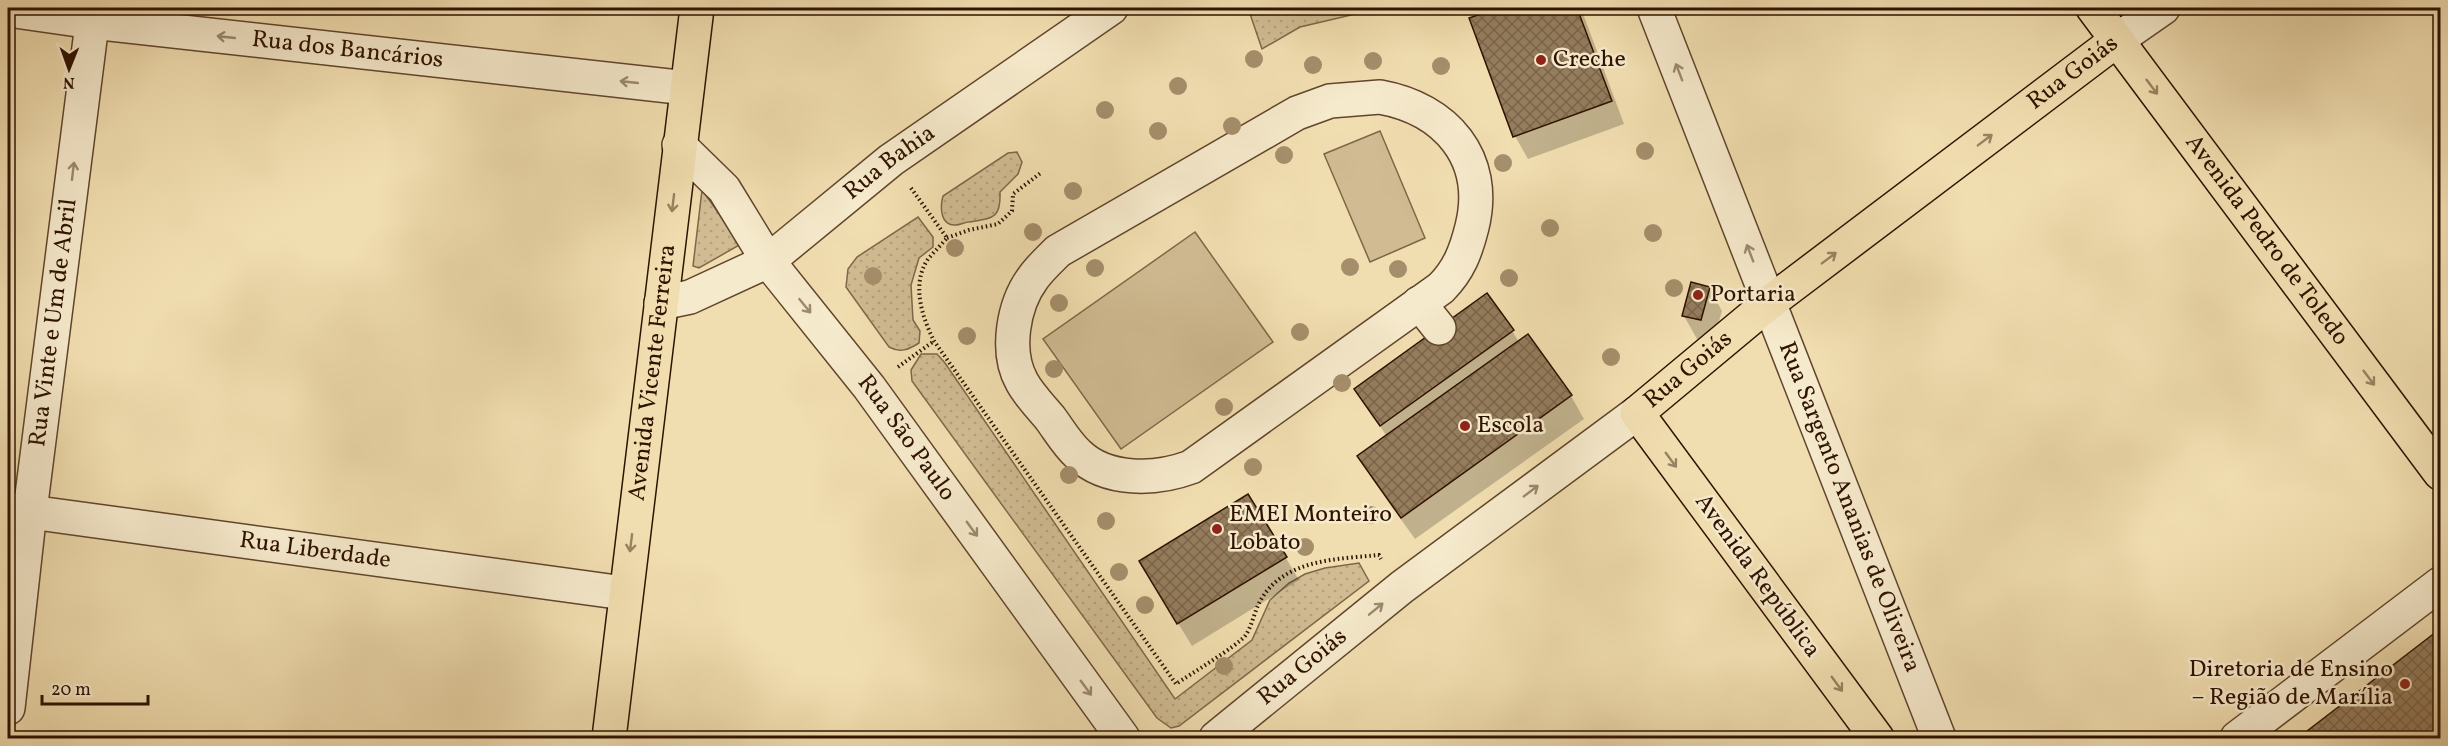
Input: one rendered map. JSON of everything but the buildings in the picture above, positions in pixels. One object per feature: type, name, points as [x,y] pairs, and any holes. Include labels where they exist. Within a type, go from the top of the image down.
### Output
[{"type":"main road","name":"Avenida Vicente Ferreira","points":[[609,738],[624,594],[697,8]]},
{"type":"main road","name":"Avenida Pedro de Toledo","points":[[2093,8],[2440,473]]},
{"type":"main road","name":"Rua Goiás","points":[[1636,413],[1769,303],[2117,40]]},
{"type":"main road","name":"Avenida República","points":[[1636,413],[1878,738]]},
{"type":"street","name":"Rua Bahia","points":[[661,303],[690,297],[768,261],[891,160],[1111,8]]},
{"type":"street","name":"Rua Sargento Ananias de Oliveira","points":[[1654,8],[1939,738]]},
{"type":"street","name":"Rua Goiás","points":[[2117,40],[2163,8]]},
{"type":"street","name":"Rua dos Bancários","points":[[8,10],[93,14],[687,88]]},
{"type":"street","name":"Rua Vinte e Um de Abril","points":[[8,708],[19,510],[93,14]]},
{"type":"street","points":[[1380,97],[1404,102],[1444,126],[1461,146],[1475,185],[1477,208],[1467,252],[1429,316],[1191,467],[1172,474],[1148,477],[1099,468],[1078,454],[1022,383],[1013,353],[1016,314],[1024,294],[1032,278],[1058,251],[1297,112],[1330,101],[1380,97]]},
{"type":"street","name":"Rua São Paulo","points":[[680,145],[724,189],[768,261],[869,387],[1123,738]]},
{"type":"street","name":"Rua Goiás","points":[[1216,738],[1402,587],[1636,413]]},
{"type":"street","name":"Rua Liberdade","points":[[19,510],[624,594]]},
{"type":"street","points":[[2237,738],[2440,584]]},
{"type":"path","points":[[947,238],[969,230],[998,225],[1012,211],[1013,194],[1042,172]]},
{"type":"path","points":[[869,387],[934,341]]},
{"type":"shaded area","points":[[1248,8],[1381,8],[1300,27],[1262,49]]},
{"type":"shaded area","points":[[1380,131],[1425,238],[1370,262],[1324,154]]},
{"type":"shaded area","points":[[1017,152],[1022,162],[1018,174],[1000,192],[999,208],[994,216],[958,225],[951,224],[944,219],[942,215],[943,196],[1008,153]]},
{"type":"shaded area","points":[[702,190],[741,244],[699,268],[693,266]]},
{"type":"shaded area","points":[[918,217],[933,237],[933,247],[919,258],[911,285],[913,320],[920,331],[919,343],[908,349],[897,350],[889,347],[846,287],[848,269],[857,257]]},
{"type":"shaded area","points":[[1195,232],[1273,342],[1121,449],[1043,339]]},
{"type":"shaded area","points":[[921,354],[937,354],[945,363],[1175,699],[1252,640],[1270,600],[1289,583],[1305,574],[1325,568],[1359,563],[1369,581],[1179,726],[1171,728],[1157,718],[912,381],[911,370]]},
{"type":"place","name":"Creche","points":[[1541,60]]},
{"type":"place","name":"Portaria","points":[[1698,295]]},
{"type":"place","name":"Escola","points":[[1465,426]]},
{"type":"place","name":"EMEI Monteiro Lobato","points":[[1217,529]]},
{"type":"place","name":"Diretoria de Ensino – Região de Marília","points":[[2405,684]]}]
